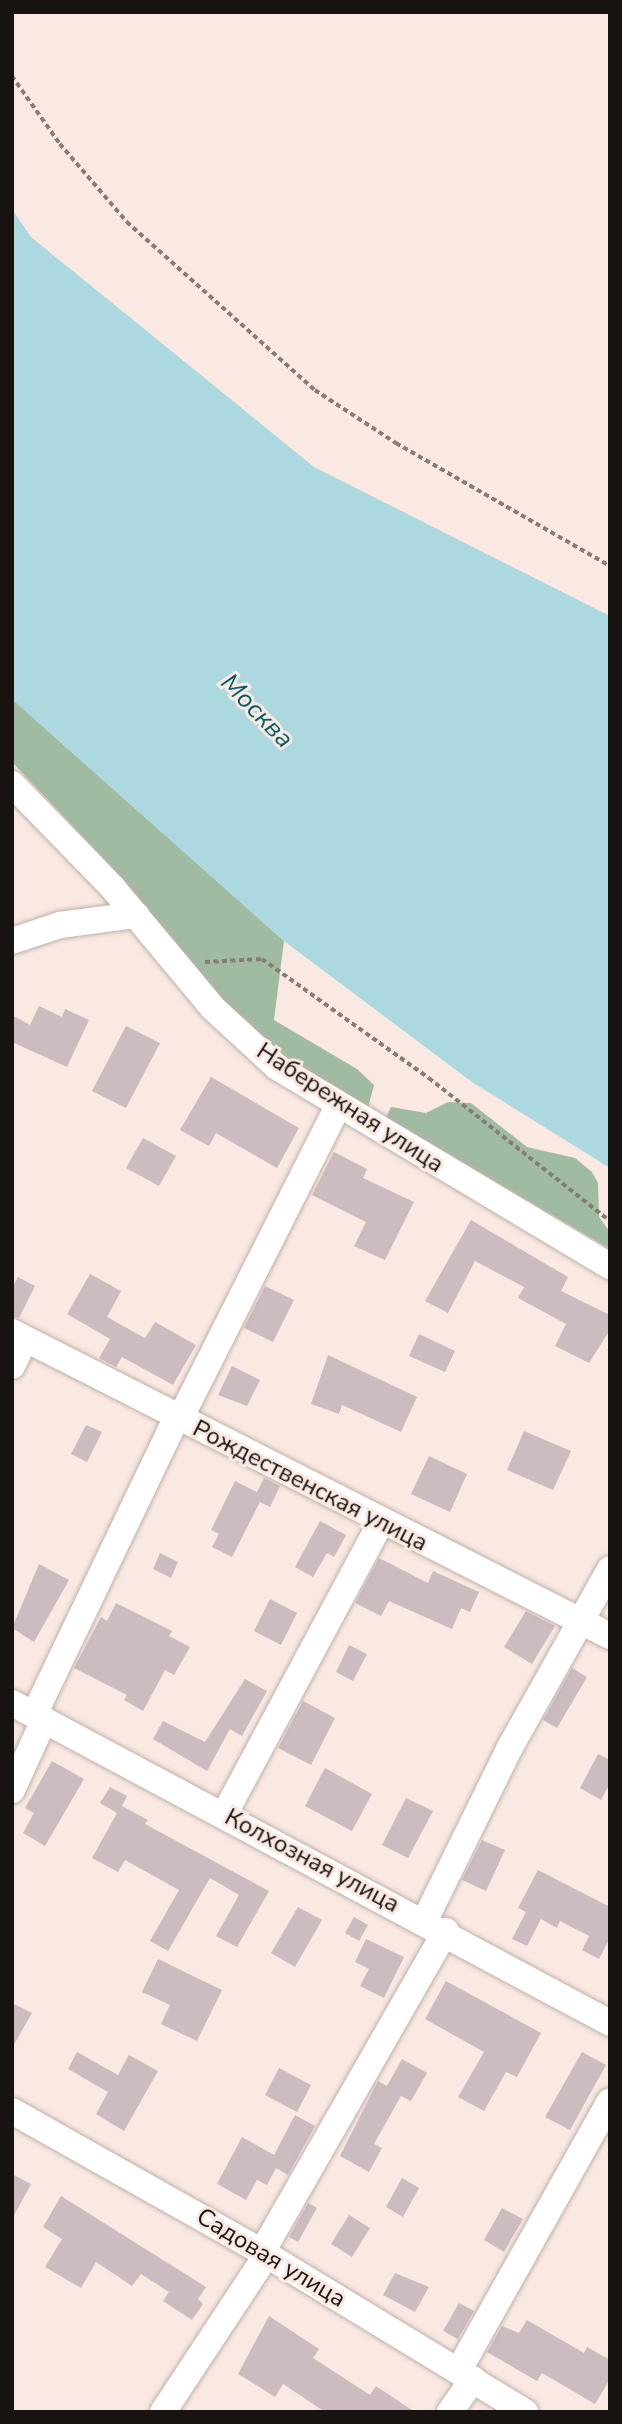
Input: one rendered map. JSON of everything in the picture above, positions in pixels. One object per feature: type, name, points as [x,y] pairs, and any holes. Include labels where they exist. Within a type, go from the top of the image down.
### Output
[{"type":"street","name":"Набережная улица","points":[[12,784],[136,915],[247,1042],[338,1106],[610,1266]]},
{"type":"street","points":[[12,941],[61,925],[136,915]]},
{"type":"street","points":[[12,1790],[30,1713],[176,1418],[185,1409],[338,1106]]},
{"type":"street","points":[[12,1366],[18,1337]]},
{"type":"street","name":"Рождественская улица","points":[[18,1337],[610,1636]]},
{"type":"street","points":[[224,1815],[381,1522]]},
{"type":"street","points":[[163,2412],[265,2253],[435,1926],[509,1749],[584,1623],[610,1569]]},
{"type":"street","name":"Колхозная улица","points":[[30,1713],[435,1926],[610,2023]]},
{"type":"street","points":[[450,2412],[466,2374],[610,2101]]},
{"type":"street","name":"Садовая улица","points":[[12,2111],[265,2253],[525,2412]]},
{"type":"path","points":[[12,76],[60,144],[127,222],[315,390],[396,443],[610,566]]},
{"type":"path","points":[[179,967],[262,959],[429,1078],[610,1221]]},
{"type":"green space","points":[[12,699],[284,941],[274,1020],[357,1069],[374,1085],[368,1108],[272,1051],[221,1001],[109,864],[12,762]]},
{"type":"green space","points":[[448,1102],[471,1103],[527,1147],[575,1158],[592,1172],[598,1183],[599,1217],[610,1232],[610,1249],[386,1117],[391,1107],[426,1113]]},
{"type":"water","name":"Москва","points":[[12,209],[31,237],[314,467],[610,616],[610,1168],[472,1082],[284,941],[12,699]]},
{"type":"building","points":[[39,1006],[62,1017],[65,1009],[89,1020],[67,1067],[12,1042],[12,1015],[30,1025]]},
{"type":"building","points":[[126,1026],[160,1043],[126,1108],[92,1091]]},
{"type":"building","points":[[211,1077],[299,1128],[277,1168],[216,1133],[209,1146],[180,1130]]},
{"type":"building","points":[[143,1138],[176,1156],[159,1186],[126,1168]]},
{"type":"building","points":[[334,1152],[367,1169],[363,1178],[414,1202],[385,1260],[354,1246],[366,1222],[312,1195]]},
{"type":"building","points":[[471,1220],[568,1277],[561,1291],[610,1315],[610,1330],[589,1363],[555,1346],[566,1324],[518,1298],[524,1287],[475,1261],[448,1313],[425,1301]]},
{"type":"building","points":[[90,1274],[121,1291],[107,1317],[145,1338],[155,1322],[196,1345],[173,1385],[122,1357],[116,1367],[99,1358],[110,1339],[67,1314]]},
{"type":"building","points":[[18,1277],[35,1286],[19,1318],[12,1316],[12,1288]]},
{"type":"building","points":[[265,1286],[294,1300],[273,1342],[244,1328]]},
{"type":"building","points":[[419,1334],[455,1351],[445,1372],[409,1356]]},
{"type":"building","points":[[328,1355],[417,1397],[401,1432],[342,1405],[339,1414],[311,1404]]},
{"type":"building","points":[[232,1366],[260,1380],[247,1406],[218,1395]]},
{"type":"building","points":[[86,1425],[102,1432],[87,1462],[71,1454]]},
{"type":"building","points":[[524,1431],[571,1451],[553,1490],[507,1470]]},
{"type":"building","points":[[429,1456],[467,1474],[450,1512],[411,1494]]},
{"type":"building","points":[[264,1478],[280,1486],[270,1507],[260,1502],[232,1557],[212,1547],[219,1534],[211,1530],[235,1481],[257,1492]]},
{"type":"building","points":[[320,1521],[346,1535],[334,1557],[327,1553],[313,1577],[295,1567]]},
{"type":"building","points":[[160,1553],[178,1562],[171,1578],[153,1569]]},
{"type":"building","points":[[379,1558],[428,1583],[433,1571],[479,1592],[470,1612],[461,1608],[452,1629],[389,1601],[381,1616],[355,1603]]},
{"type":"building","points":[[39,1564],[69,1580],[34,1642],[12,1628]]},
{"type":"building","points":[[270,1599],[297,1613],[281,1645],[254,1631]]},
{"type":"building","points":[[116,1603],[172,1631],[169,1636],[190,1647],[174,1675],[165,1670],[143,1711],[124,1700],[127,1695],[74,1668],[101,1617],[107,1621]]},
{"type":"building","points":[[526,1611],[555,1626],[532,1664],[504,1647]]},
{"type":"building","points":[[349,1645],[367,1654],[353,1681],[336,1672]]},
{"type":"building","points":[[572,1668],[587,1677],[557,1728],[543,1720]]},
{"type":"building","points":[[245,1679],[267,1691],[242,1736],[230,1729],[207,1771],[153,1739],[163,1721],[205,1742]]},
{"type":"building","points":[[303,1701],[335,1718],[311,1765],[278,1748]]},
{"type":"building","points":[[598,1754],[610,1760],[610,1783],[601,1800],[580,1788]]},
{"type":"building","points":[[52,1761],[84,1779],[45,1846],[23,1833],[34,1813],[25,1808]]},
{"type":"building","points":[[325,1768],[372,1794],[352,1831],[305,1806]]},
{"type":"building","points":[[110,1787],[127,1796],[122,1806],[148,1820],[145,1824],[269,1891],[237,1947],[216,1936],[239,1895],[210,1878],[168,1951],[150,1941],[179,1890],[125,1860],[118,1872],[92,1858],[117,1813],[100,1803]]},
{"type":"building","points":[[406,1798],[433,1811],[408,1858],[382,1845]]},
{"type":"building","points":[[482,1840],[505,1850],[486,1891],[462,1880]]},
{"type":"building","points":[[538,1870],[610,1907],[610,1938],[599,1959],[582,1950],[589,1936],[560,1921],[557,1928],[541,1919],[527,1946],[512,1939],[526,1912],[518,1908]]},
{"type":"building","points":[[298,1907],[322,1920],[295,1967],[271,1953]]},
{"type":"building","points":[[354,1917],[368,1925],[359,1941],[345,1933]]},
{"type":"building","points":[[366,1939],[404,1957],[384,1998],[360,1986],[369,1969],[355,1962]]},
{"type":"building","points":[[158,1959],[222,1990],[197,2041],[161,2024],[170,2005],[142,1992]]},
{"type":"building","points":[[446,1981],[541,2033],[517,2077],[506,2072],[484,2111],[458,2097],[484,2052],[425,2019]]},
{"type":"building","points":[[12,2003],[32,2013],[12,2048]]},
{"type":"building","points":[[77,2052],[118,2075],[129,2055],[158,2071],[124,2131],[96,2114],[108,2092],[68,2069]]},
{"type":"building","points":[[582,2052],[606,2065],[570,2130],[545,2117]]},
{"type":"building","points":[[402,2059],[427,2073],[411,2101],[401,2096],[374,2144],[382,2148],[369,2172],[340,2156],[378,2081],[387,2086]]},
{"type":"building","points":[[279,2068],[311,2085],[297,2112],[265,2095]]},
{"type":"building","points":[[295,2115],[315,2126],[288,2175],[276,2168],[267,2185],[257,2180],[246,2200],[217,2184],[242,2137],[274,2155]]},
{"type":"building","points":[[12,2174],[31,2184],[12,2219]]},
{"type":"building","points":[[402,2178],[419,2188],[403,2217],[386,2207]]},
{"type":"building","points":[[61,2196],[206,2287],[198,2299],[203,2304],[192,2320],[163,2301],[169,2292],[141,2274],[132,2286],[96,2262],[81,2288],[45,2267],[62,2239],[43,2227]]},
{"type":"building","points":[[308,2203],[317,2208],[298,2242],[289,2237]]},
{"type":"building","points":[[502,2208],[523,2219],[504,2252],[484,2240]]},
{"type":"building","points":[[349,2215],[370,2228],[352,2257],[331,2244]]},
{"type":"building","points":[[395,2273],[429,2287],[415,2312],[383,2295]]},
{"type":"building","points":[[459,2303],[474,2311],[458,2339],[443,2331]]},
{"type":"building","points":[[269,2316],[319,2349],[313,2358],[370,2395],[376,2386],[415,2412],[325,2412],[283,2384],[275,2397],[238,2374]]},
{"type":"building","points":[[527,2320],[584,2353],[587,2347],[610,2360],[610,2379],[595,2404],[542,2373],[537,2381],[487,2352],[502,2326],[519,2333]]}]
